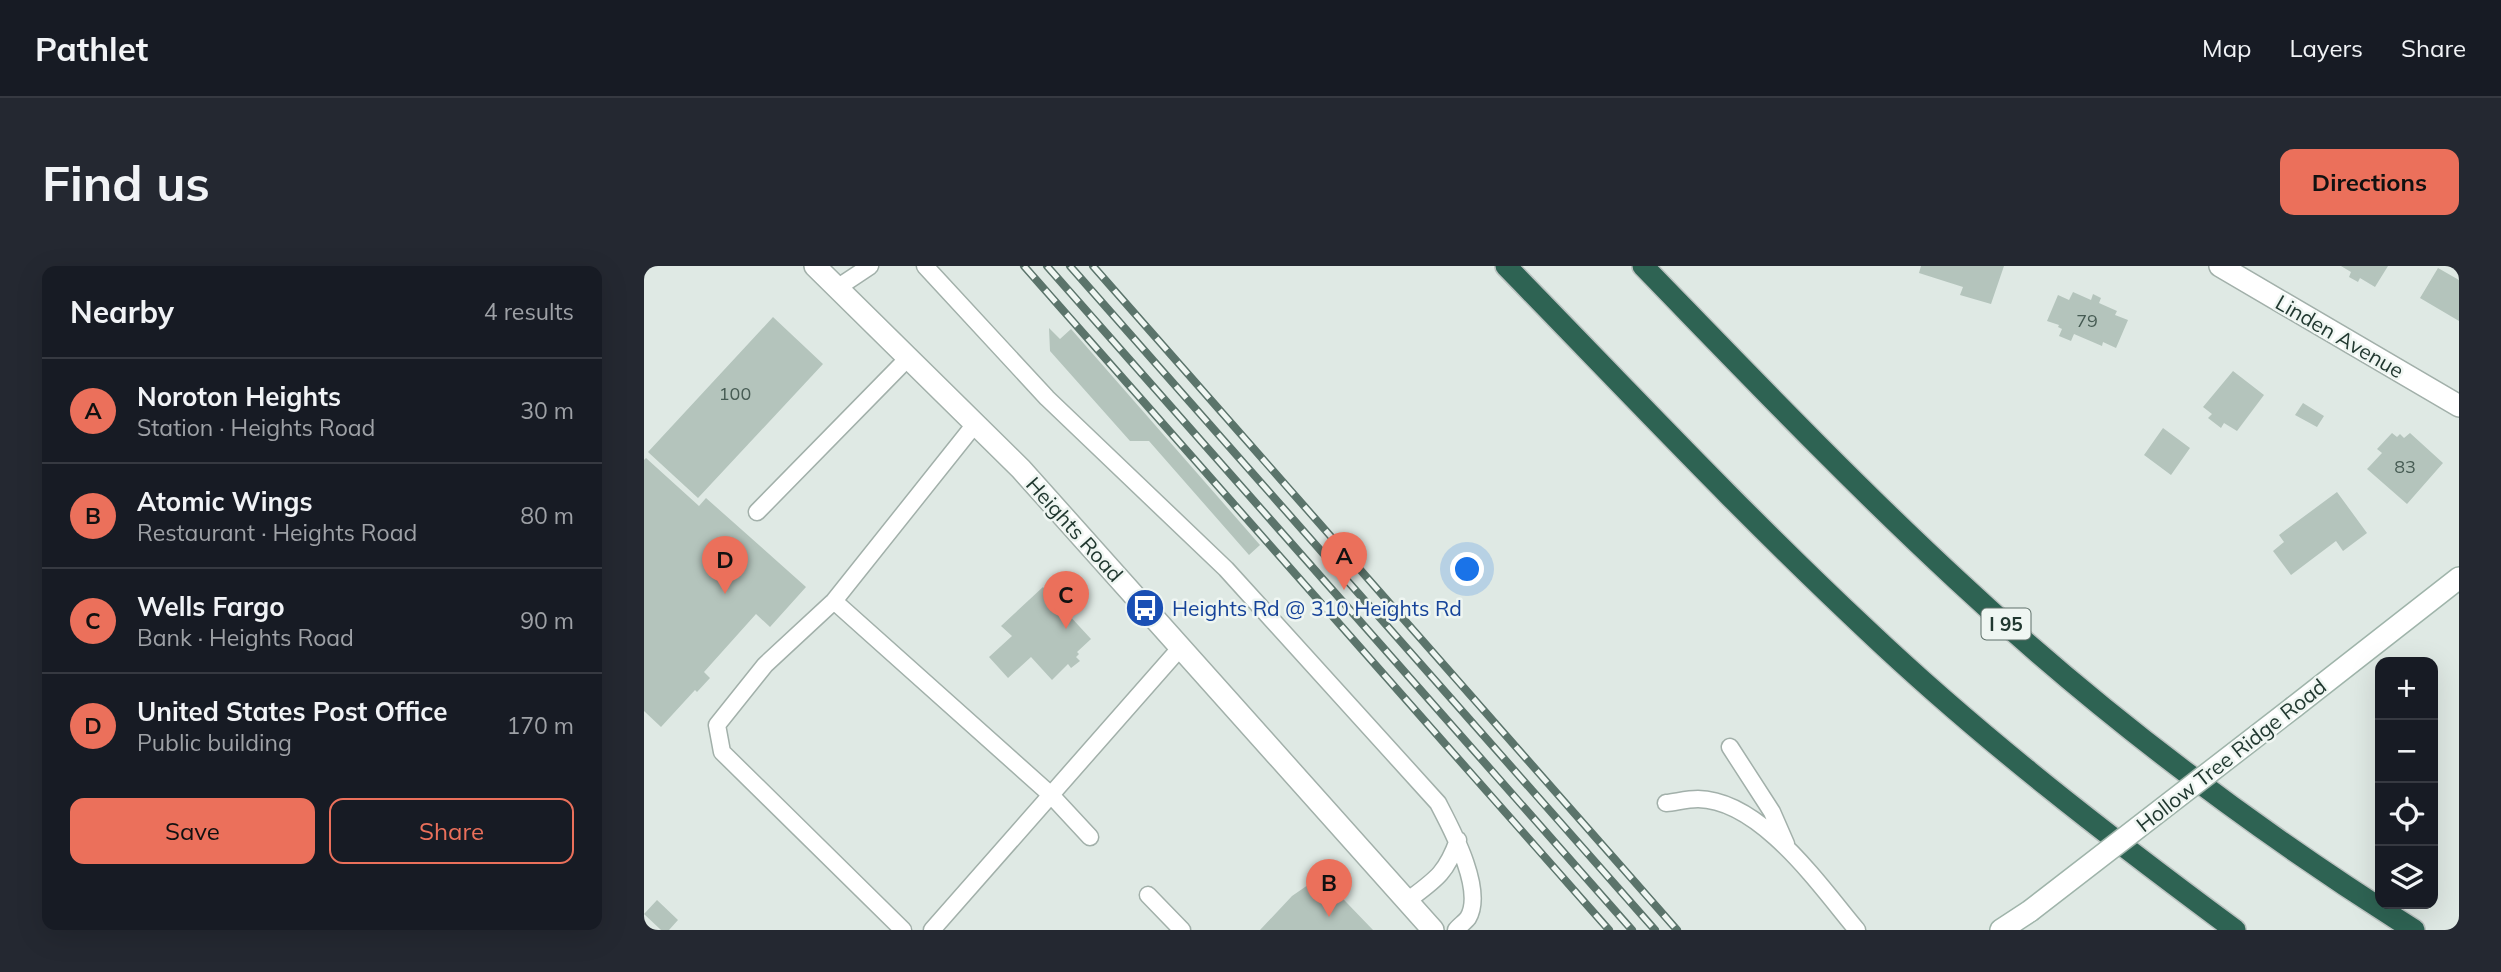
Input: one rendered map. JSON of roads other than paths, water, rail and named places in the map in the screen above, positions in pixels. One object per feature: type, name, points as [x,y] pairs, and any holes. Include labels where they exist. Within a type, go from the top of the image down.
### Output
[{"type":"highway","points":[[1506,266],[1790,557],[1878,641],[1950,706],[2044,784],[2235,930]]},
{"type":"highway","name":"I 95","points":[[1643,266],[1880,508],[2041,655],[2209,788],[2298,853],[2414,930]]},
{"type":"street","name":"Heights Road","points":[[815,266],[1021,469],[1433,930]]},
{"type":"street","name":"Linden Avenue","points":[[2220,266],[2459,405]]},
{"type":"street","name":"Hollow Tree Ridge Road","points":[[2001,930],[2030,911],[2459,578]]},
{"type":"lane","points":[[838,288],[870,266]]},
{"type":"lane","points":[[925,266],[1048,398],[1226,569],[1438,803],[1458,840],[1469,876],[1471,905],[1468,918],[1456,930]]},
{"type":"lane","points":[[757,512],[908,358]]},
{"type":"lane","points":[[903,930],[722,752],[717,725],[765,665],[834,601],[975,424]]},
{"type":"lane","points":[[834,601],[1051,795],[1090,837]]},
{"type":"lane","points":[[932,930],[1181,648]]},
{"type":"lane","points":[[1730,747],[1772,812],[1787,846]]},
{"type":"lane","points":[[1665,803],[1699,799],[1731,807],[1787,846],[1857,930]]},
{"type":"lane","points":[[1407,901],[1443,872],[1451,861],[1458,840]]},
{"type":"lane","points":[[1148,895],[1182,930]]},
{"type":"railway","points":[[1024,266],[1609,930]]},
{"type":"railway","points":[[1047,266],[1632,930]]},
{"type":"railway","points":[[1070,266],[1655,930]]},
{"type":"railway","points":[[1093,266],[1677,930]]},
{"type":"place","name":"Noroton Heights","points":[[1344,590]]},
{"type":"place","name":"United States Post Office","points":[[725,594]]},
{"type":"place","name":"Heights Rd @ 310 Heights Rd","points":[[1145,608]]},
{"type":"place","name":"Wells Fargo","points":[[1066,629]]},
{"type":"place","name":"Atomic Wings","points":[[1329,917]]}]
